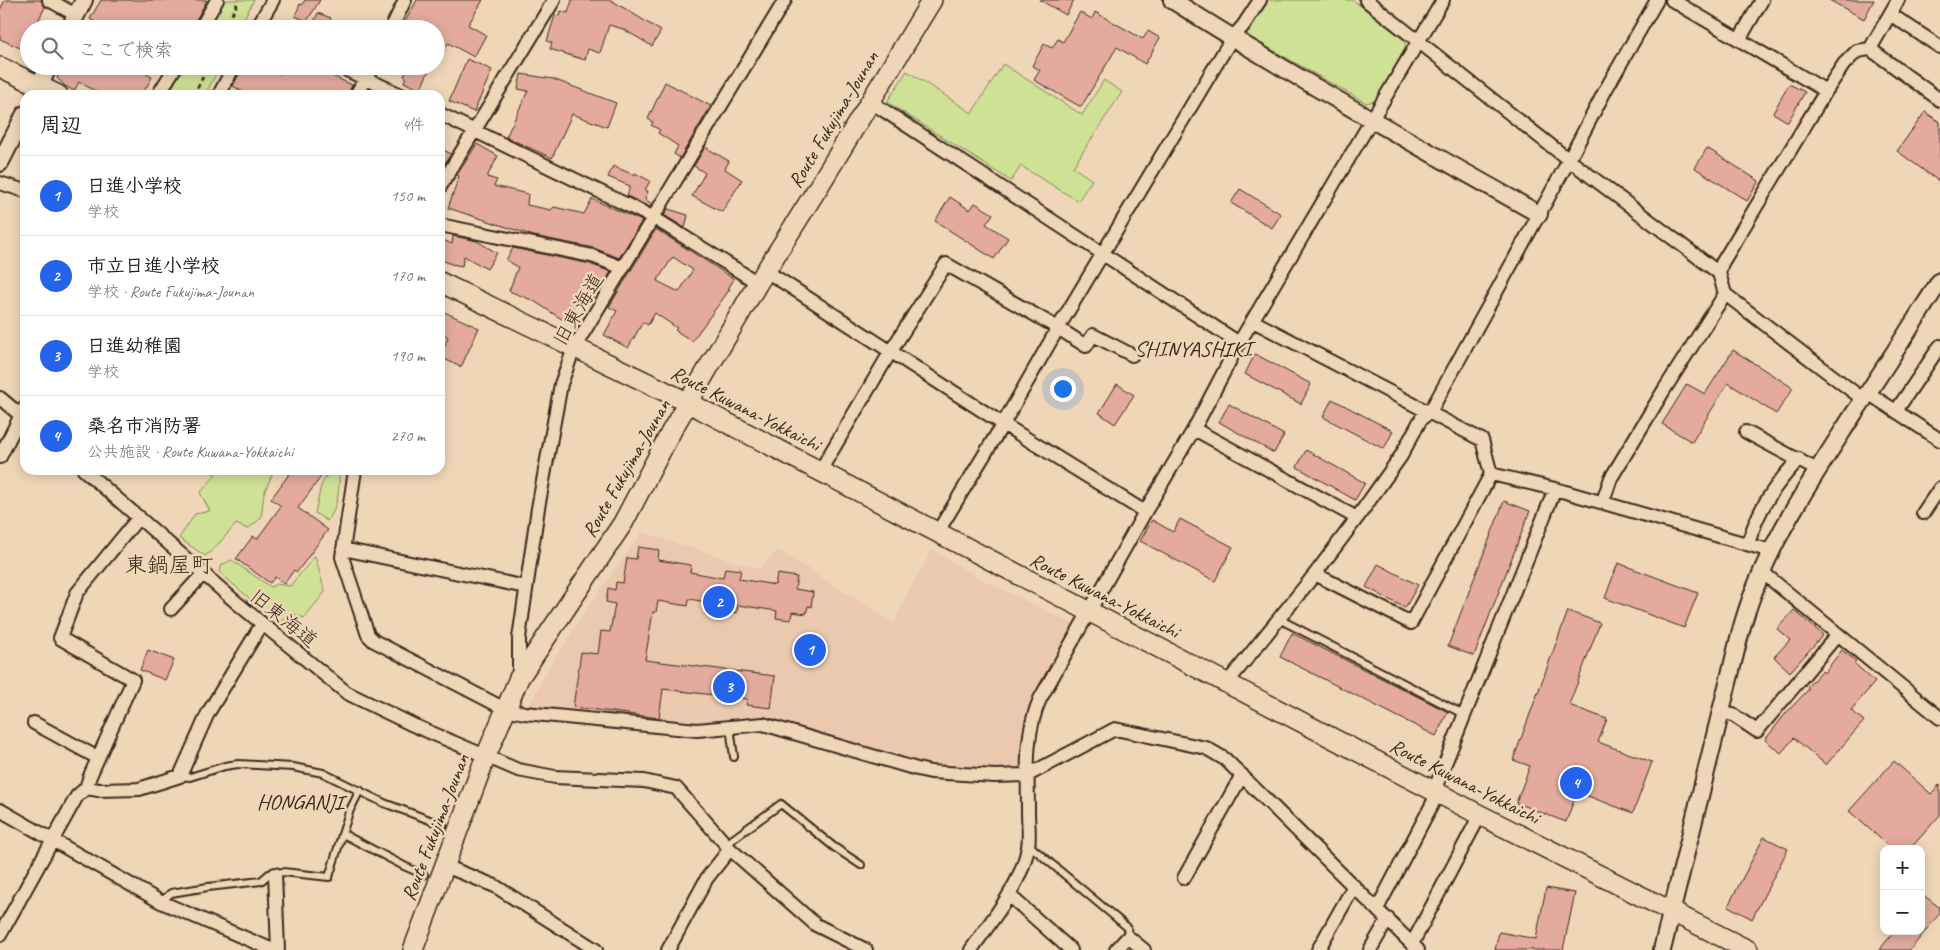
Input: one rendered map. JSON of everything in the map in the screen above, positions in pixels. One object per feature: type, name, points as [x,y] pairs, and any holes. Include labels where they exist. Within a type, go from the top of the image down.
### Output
[{"type":"main road","name":"Route Fukujima-Jounan","points":[[413,950],[486,756],[519,678],[623,523],[672,430],[762,277],[871,102],[931,0]]},
{"type":"main road","points":[[0,67],[37,90]]},
{"type":"main road","name":"Route Kuwana-Yokkaichi","points":[[445,284],[689,403],[1480,815],[1748,950]]},
{"type":"street","points":[[49,0],[70,20]]},
{"type":"street","points":[[73,20],[84,0]]},
{"type":"street","points":[[205,20],[217,0]]},
{"type":"street","points":[[262,20],[273,0]]},
{"type":"street","points":[[395,20],[405,0]]},
{"type":"street","points":[[445,179],[554,0]]},
{"type":"street","name":"旧東海道","points":[[519,678],[518,638],[538,508],[562,384],[574,348],[785,0]]},
{"type":"street","points":[[1172,0],[1232,38],[1371,120],[1539,214]]},
{"type":"street","points":[[937,533],[1232,38],[1243,26],[1260,0]]},
{"type":"street","points":[[1366,0],[1569,160],[1719,273]]},
{"type":"street","points":[[970,950],[1022,872],[1029,845],[1028,775],[1030,729],[1034,713],[1145,512],[1194,429],[1239,343],[1443,0]]},
{"type":"street","points":[[1227,683],[1315,574],[1357,518],[1401,456],[1421,419],[1430,412],[1606,89],[1657,0]]},
{"type":"street","points":[[1672,0],[1826,91]]},
{"type":"street","points":[[1739,40],[1762,0]]},
{"type":"street","points":[[1870,49],[1898,0]]},
{"type":"street","points":[[1890,14],[1940,47]]},
{"type":"street","points":[[1940,100],[1870,49],[1857,51],[1844,64],[1826,91],[1722,263],[1719,273],[1725,294],[1866,396],[1896,411],[1940,440]]},
{"type":"street","points":[[37,90],[44,75]]},
{"type":"street","points":[[161,90],[170,75]]},
{"type":"street","points":[[222,90],[229,75]]},
{"type":"street","points":[[359,75],[391,90]]},
{"type":"street","points":[[359,90],[368,75]]},
{"type":"street","points":[[871,102],[1239,343]]},
{"type":"street","points":[[445,116],[654,218],[762,277],[891,351],[1003,424],[1145,512]]},
{"type":"street","points":[[0,163],[20,124]]},
{"type":"street","points":[[0,183],[20,189]]},
{"type":"street","points":[[445,226],[592,256],[624,268]]},
{"type":"street","points":[[820,471],[891,351],[946,264],[1086,346],[1093,335],[1132,355]]},
{"type":"street","points":[[1662,950],[1746,611],[1761,572],[1786,521],[1817,470],[1940,281]]},
{"type":"street","points":[[1602,501],[1611,478],[1725,294]]},
{"type":"street","points":[[1253,321],[1482,440],[1491,474],[1411,623],[1315,574]]},
{"type":"street","points":[[1896,411],[1940,346]]},
{"type":"street","points":[[0,398],[20,412]]},
{"type":"street","points":[[0,457],[20,420]]},
{"type":"street","points":[[1194,429],[1357,518]]},
{"type":"street","points":[[1746,432],[1817,470]]},
{"type":"street","points":[[1748,544],[1758,514],[1779,480],[1799,459]]},
{"type":"street","points":[[1491,474],[1602,501],[1771,551]]},
{"type":"street","name":"旧東海道","points":[[90,475],[203,574],[347,693],[413,725],[518,770],[555,778],[644,781],[676,788],[728,846],[816,925],[866,950]]},
{"type":"street","points":[[354,475],[342,557],[368,635],[374,641],[505,709],[525,713],[697,730],[763,724],[931,772],[995,776],[1028,775],[1115,729],[1206,748],[1225,759],[1242,775],[1415,947],[1480,815]]},
{"type":"street","points":[[1923,514],[1940,488]]},
{"type":"street","points":[[1377,909],[1436,792],[1555,489]]},
{"type":"street","points":[[0,935],[77,796],[86,788],[133,680],[60,638],[77,593],[139,517]]},
{"type":"street","points":[[343,549],[526,586]]},
{"type":"street","points":[[1761,572],[1940,718]]},
{"type":"street","points":[[171,609],[203,574]]},
{"type":"street","points":[[86,788],[99,790],[139,789],[180,776],[208,713],[262,624]]},
{"type":"street","points":[[1720,712],[1734,715],[1757,731],[1838,634]]},
{"type":"street","points":[[34,723],[98,758]]},
{"type":"street","points":[[1184,878],[1242,775]]},
{"type":"street","points":[[0,810],[161,902],[273,950]]},
{"type":"street","points":[[668,950],[707,878],[728,846]]},
{"type":"street","points":[[445,866],[495,886],[596,950]]},
{"type":"street","points":[[275,874],[278,950]]},
{"type":"street","points":[[1318,950],[1354,886]]},
{"type":"street","points":[[1009,894],[1071,950]]},
{"type":"street","points":[[1370,950],[1388,919]]},
{"type":"street","points":[[1116,950],[1128,937],[1144,950]]},
{"type":"lane","points":[[1279,619],[1465,715]]},
{"type":"lane","points":[[730,727],[734,757]]},
{"type":"lane","points":[[180,776],[190,777],[238,764],[293,767],[324,773],[384,802],[443,825]]},
{"type":"lane","points":[[161,902],[171,893],[261,881],[269,874],[283,872],[329,877],[349,812],[360,790]]},
{"type":"lane","points":[[728,846],[781,804],[834,847],[862,865]]},
{"type":"lane","points":[[342,834],[424,875]]},
{"type":"lane","points":[[1029,845],[1127,927],[1128,937]]},
{"type":"path","points":[[229,20],[239,0]]},
{"type":"path","points":[[196,90],[204,75]]},
{"type":"shaded area","points":[[642,532],[759,569],[778,550],[894,623],[909,590],[932,550],[985,581],[1073,624],[1029,707],[1022,733],[1022,763],[1014,771],[923,766],[764,719],[697,724],[528,708],[544,676],[588,607]]},
{"type":"green space","points":[[223,0],[254,0],[243,20],[211,20]]},
{"type":"green space","points":[[1267,0],[1353,0],[1404,40],[1406,47],[1375,101],[1366,103],[1248,36],[1247,29]]},
{"type":"green space","points":[[1003,64],[1082,115],[1104,80],[1122,92],[1073,167],[1092,180],[1078,201],[1021,166],[1011,181],[887,102],[907,71],[972,113]]},
{"type":"green space","points":[[179,75],[215,75],[208,90],[171,90]]},
{"type":"green space","points":[[272,475],[264,493],[261,518],[248,529],[236,524],[212,551],[205,556],[179,538],[195,514],[210,511],[200,493],[215,476]]},
{"type":"green space","points":[[326,475],[339,475],[338,497],[334,510],[327,521],[315,513],[321,486]]},
{"type":"green space","points":[[315,556],[325,592],[304,618],[292,613],[278,623],[219,572],[222,565],[231,560],[271,587],[276,584],[290,586]]},
{"type":"building","points":[[5,0],[41,0],[45,7],[38,20],[20,20],[20,48],[0,39],[0,10]]},
{"type":"building","points":[[101,0],[207,0],[196,20],[90,19]]},
{"type":"building","points":[[305,0],[320,0],[308,20],[295,16],[300,4],[302,5]]},
{"type":"building","points":[[417,0],[483,0],[468,25],[486,35],[474,57],[448,43],[445,49],[445,20],[406,20]]},
{"type":"building","points":[[572,0],[611,0],[661,31],[652,46],[623,29],[609,25],[600,53],[588,49],[585,60],[550,49],[552,43],[547,41],[555,15],[559,16],[561,11],[568,13]]},
{"type":"building","points":[[1040,0],[1074,0],[1066,15]]},
{"type":"building","points":[[1829,0],[1874,0],[1864,19]]},
{"type":"building","points":[[1080,12],[1092,19],[1095,12],[1143,39],[1148,31],[1160,38],[1145,64],[1117,47],[1081,107],[1034,80],[1040,70],[1032,66],[1044,44],[1052,48],[1058,39],[1063,42]]},
{"type":"building","points":[[318,13],[331,18],[330,20],[315,20]]},
{"type":"building","points":[[467,59],[492,70],[474,112],[449,101]]},
{"type":"building","points":[[521,74],[553,79],[616,103],[607,127],[572,114],[552,158],[506,137],[528,91],[518,89]]},
{"type":"building","points":[[58,75],[148,75],[152,77],[145,90],[94,90],[79,82],[75,90],[72,90],[57,78]]},
{"type":"building","points":[[238,75],[330,75],[352,85],[350,90],[240,90],[233,86]]},
{"type":"building","points":[[427,75],[420,90],[404,82],[406,77],[404,76]]},
{"type":"building","points":[[665,82],[711,106],[680,158],[674,154],[678,146],[658,133],[660,130],[651,125],[653,122],[648,119]]},
{"type":"building","points":[[1789,84],[1805,92],[1788,122],[1773,113]]},
{"type":"building","points":[[1925,112],[1940,122],[1940,182],[1897,151]]},
{"type":"building","points":[[477,144],[498,156],[487,177],[497,180],[494,186],[528,194],[527,205],[551,210],[554,207],[584,214],[592,199],[642,221],[619,258],[594,248],[534,236],[448,208],[459,176],[457,175]]},
{"type":"building","points":[[705,147],[729,161],[725,169],[742,180],[722,212],[692,196],[705,173],[694,166]]},
{"type":"building","points":[[1707,148],[1759,181],[1747,201],[1695,168]]},
{"type":"building","points":[[445,151],[451,154],[445,163]]},
{"type":"building","points":[[613,166],[634,175],[635,173],[650,181],[645,190],[648,191],[645,199],[652,204],[650,207],[627,196],[630,186],[608,177]]},
{"type":"building","points":[[1240,189],[1281,214],[1272,228],[1231,203]]},
{"type":"building","points":[[950,197],[970,210],[975,203],[993,214],[986,224],[1008,238],[994,259],[935,221]]},
{"type":"building","points":[[668,209],[688,215],[685,228],[664,215]]},
{"type":"building","points":[[656,229],[734,279],[728,289],[730,289],[692,341],[655,313],[648,325],[643,322],[628,348],[604,335],[617,311],[609,307]],"holes":[[[673,257],[693,270],[679,292],[657,281]]]},
{"type":"building","points":[[453,236],[477,241],[497,253],[487,269],[464,256],[462,266],[451,264],[445,261],[445,241],[452,244]]},
{"type":"building","points":[[513,248],[590,264],[611,272],[595,298],[592,297],[591,299],[583,294],[563,320],[534,301],[509,291],[518,267],[506,260]]},
{"type":"building","points":[[445,312],[479,328],[461,367],[445,359],[445,344],[448,337],[445,335]]},
{"type":"building","points":[[1733,350],[1793,388],[1776,414],[1728,383],[1692,442],[1662,424],[1687,384],[1705,394]]},
{"type":"building","points":[[1255,354],[1311,384],[1301,404],[1245,374]]},
{"type":"building","points":[[1117,384],[1134,395],[1115,424],[1099,413]]},
{"type":"building","points":[[1332,399],[1393,431],[1384,449],[1323,417]]},
{"type":"building","points":[[1229,404],[1284,435],[1274,453],[1219,422]]},
{"type":"building","points":[[1306,450],[1365,483],[1355,500],[1297,467]]},
{"type":"building","points":[[288,475],[322,475],[298,508],[328,530],[297,572],[294,570],[284,584],[275,577],[270,583],[236,559],[253,536],[257,539],[281,506],[271,499]]},
{"type":"building","points":[[1504,501],[1530,511],[1474,656],[1448,646]]},
{"type":"building","points":[[1180,519],[1233,547],[1215,581],[1140,541],[1152,520],[1173,532]]},
{"type":"building","points":[[638,547],[659,550],[658,560],[691,565],[690,572],[723,578],[725,568],[741,570],[739,579],[775,585],[777,574],[797,577],[795,589],[813,592],[811,607],[808,606],[806,614],[792,612],[791,620],[776,618],[777,611],[738,605],[737,613],[724,611],[725,605],[689,599],[688,606],[658,601],[656,612],[653,612],[645,660],[775,676],[771,708],[746,705],[747,699],[663,689],[659,718],[573,707],[581,652],[598,654],[601,631],[610,632],[615,604],[606,602],[608,588],[615,590],[616,582],[623,583],[627,558],[636,559]]},
{"type":"building","points":[[1618,563],[1698,593],[1684,628],[1605,598]]},
{"type":"building","points":[[1378,564],[1418,585],[1405,608],[1366,587]]},
{"type":"building","points":[[1794,610],[1823,635],[1790,672],[1774,657],[1790,640],[1777,629]]},
{"type":"building","points":[[1568,611],[1600,623],[1569,705],[1607,719],[1598,742],[1652,762],[1633,813],[1577,792],[1566,822],[1516,803],[1530,766],[1513,760]]},
{"type":"building","points":[[1292,633],[1448,712],[1436,736],[1280,657]]},
{"type":"building","points":[[148,650],[174,660],[165,680],[140,670]]},
{"type":"building","points":[[1842,650],[1856,661],[1854,663],[1875,682],[1851,710],[1864,721],[1826,765],[1794,738],[1781,753],[1765,740],[1786,713],[1809,689],[1807,687],[1822,671],[1824,673]]},
{"type":"building","points":[[1894,761],[1931,794],[1940,784],[1940,815],[1914,845],[1887,845],[1849,811]]},
{"type":"building","points":[[1764,837],[1788,849],[1752,919],[1728,906]]},
{"type":"building","points":[[1546,888],[1575,893],[1563,950],[1495,950],[1499,932],[1536,939]]},
{"type":"building","points":[[1925,896],[1940,908],[1940,913],[1925,932]]},
{"type":"building","points":[[1892,935],[1922,935],[1910,950],[1879,950]]},
{"type":"place","name":"市立日進小学校","points":[[719,602]]},
{"type":"place","name":"日進小学校","points":[[810,650]]},
{"type":"place","name":"日進幼稚園","points":[[729,687]]},
{"type":"place","name":"桑名市消防署","points":[[1576,783]]},
{"type":"district","name":"SHINYASHIKI","points":[[1193,348]]},
{"type":"district","name":"東鍋屋町","points":[[169,564]]},
{"type":"district","name":"HONGANJI","points":[[300,801]]}]
